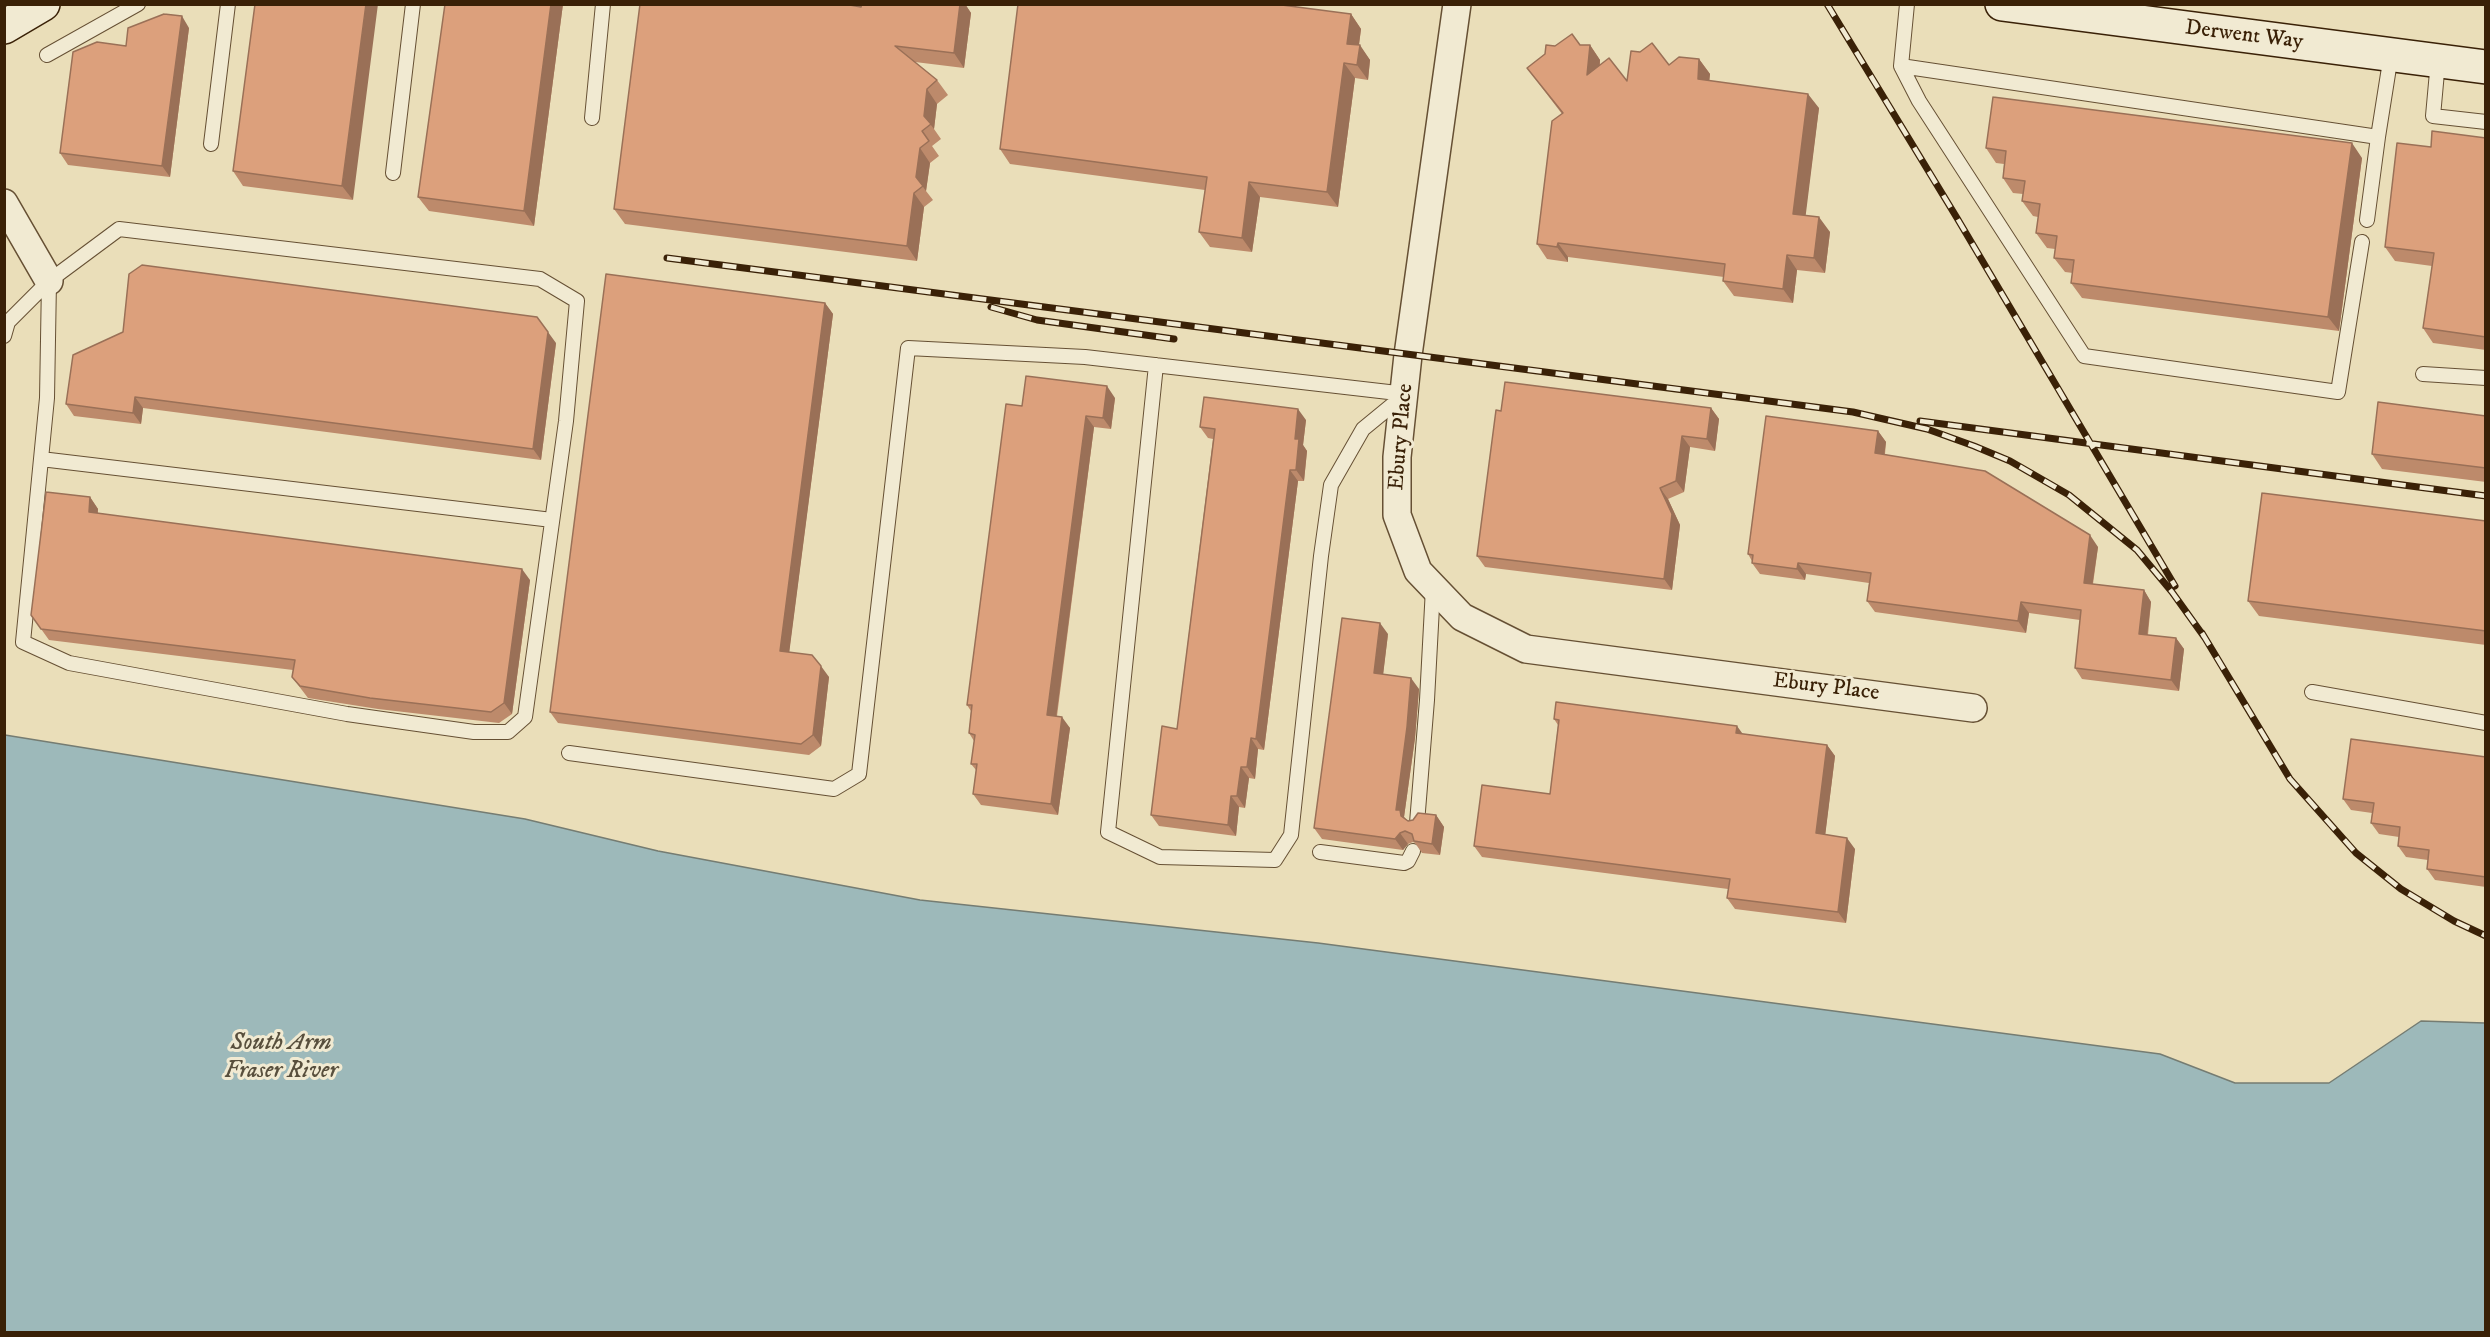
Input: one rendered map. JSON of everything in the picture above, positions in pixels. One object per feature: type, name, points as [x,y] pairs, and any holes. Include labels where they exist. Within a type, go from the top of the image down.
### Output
[{"type":"street","points":[[4,27],[43,4]]},
{"type":"street","name":"Ebury Place","points":[[1457,4],[1408,355],[1406,394],[1397,456],[1397,515],[1418,571],[1462,617],[1526,649],[1973,708]]},
{"type":"street","name":"Derwent Way","points":[[2002,4],[2486,67]]},
{"type":"street","points":[[4,203],[49,281]]},
{"type":"lane","points":[[47,56],[138,4]]},
{"type":"lane","points":[[212,144],[228,4]]},
{"type":"lane","points":[[393,173],[413,4]]},
{"type":"lane","points":[[592,118],[603,4]]},
{"type":"lane","points":[[1907,4],[1901,66],[1919,101],[2084,356],[2338,392],[2362,242]]},
{"type":"lane","points":[[2367,220],[2391,55]]},
{"type":"lane","points":[[2438,61],[2433,117],[2486,122]]},
{"type":"lane","points":[[1901,66],[2378,137]]},
{"type":"lane","points":[[4,336],[8,322],[49,281],[118,229],[540,279],[577,301],[566,422],[525,717],[507,732],[474,732],[347,714],[69,663],[23,642],[47,398],[49,281]]},
{"type":"lane","points":[[569,753],[834,789],[859,774],[908,348],[1084,357],[1406,394]]},
{"type":"lane","points":[[1156,365],[1108,832],[1160,857],[1275,860],[1291,835],[1320,556],[1331,485],[1363,429],[1406,394]]},
{"type":"lane","points":[[2423,374],[2486,378]]},
{"type":"lane","points":[[41,459],[552,520]]},
{"type":"lane","points":[[1417,823],[1433,586]]},
{"type":"lane","points":[[2312,692],[2486,723]]},
{"type":"lane","points":[[1320,852],[1404,863],[1408,861],[1413,851]]},
{"type":"water","name":"South Arm Fraser River","points":[[5,735],[525,819],[658,851],[920,900],[1318,943],[2160,1054],[2235,1083],[2329,1083],[2421,1021],[2485,1023],[2485,1332],[5,1332]]},
{"type":"building","points":[[255,4],[366,4],[342,186],[233,171]]},
{"type":"building","points":[[445,4],[551,4],[524,211],[418,197]]},
{"type":"building","points":[[640,4],[844,4],[861,7],[862,4],[960,4],[954,53],[895,46],[937,80],[927,89],[924,116],[931,124],[922,131],[929,141],[920,148],[916,177],[923,186],[914,193],[907,246],[614,209]]},
{"type":"building","points":[[1018,4],[1274,4],[1351,14],[1347,44],[1360,45],[1357,65],[1344,63],[1327,192],[1249,182],[1242,238],[1199,232],[1207,177],[1000,149]]},
{"type":"building","points":[[164,14],[182,16],[162,166],[60,153],[73,52],[97,42],[126,46],[128,28]]},
{"type":"building","points":[[1572,34],[1580,45],[1590,45],[1587,75],[1609,58],[1627,81],[1631,51],[1640,52],[1652,43],[1669,65],[1679,57],[1699,59],[1698,79],[1808,94],[1793,214],[1819,217],[1814,258],[1787,255],[1783,289],[1723,281],[1725,264],[1558,243],[1557,247],[1537,244],[1552,121],[1563,113],[1527,68],[1545,54],[1546,45],[1555,46]]},
{"type":"building","points":[[1993,97],[2352,143],[2328,317],[2071,283],[2074,260],[2054,258],[2057,236],[2036,233],[2040,204],[2022,201],[2025,181],[2003,178],[2006,151],[1986,148]]},
{"type":"building","points":[[2432,131],[2486,138],[2486,337],[2423,328],[2434,253],[2385,247],[2397,143],[2431,147]]},
{"type":"building","points":[[142,265],[537,317],[548,332],[533,449],[135,397],[133,413],[66,404],[73,355],[123,332],[129,274]]},
{"type":"building","points":[[606,274],[825,303],[780,651],[812,655],[821,666],[813,735],[801,744],[550,712]]},
{"type":"building","points":[[1026,376],[1107,386],[1103,418],[1086,416],[1047,715],[1062,717],[1051,804],[973,794],[977,764],[971,764],[975,735],[969,733],[972,705],[967,705],[1006,404],[1022,406]]},
{"type":"building","points":[[1505,382],[1711,408],[1707,439],[1682,436],[1676,481],[1660,488],[1672,514],[1664,579],[1477,556],[1496,410],[1501,411]]},
{"type":"building","points":[[1204,397],[1298,409],[1295,439],[1299,439],[1296,470],[1290,470],[1256,739],[1251,738],[1247,767],[1241,767],[1237,796],[1231,796],[1228,825],[1151,815],[1162,726],[1177,729],[1215,429],[1200,427]]},
{"type":"building","points":[[2378,402],[2486,416],[2486,468],[2372,454]]},
{"type":"building","points":[[1766,416],[1878,431],[1875,453],[1985,471],[2090,535],[2084,583],[2144,590],[2139,634],[2176,638],[2171,680],[2075,668],[2081,610],[2021,602],[2018,621],[1867,601],[1871,573],[1798,563],[1797,569],[1752,563],[1753,555],[1748,554]]},
{"type":"building","points":[[46,492],[90,497],[89,512],[522,569],[504,703],[491,712],[370,698],[300,686],[292,677],[295,660],[41,629],[31,615]]},
{"type":"building","points":[[2262,493],[2486,521],[2486,631],[2248,601]]},
{"type":"building","points":[[1342,618],[1380,623],[1374,673],[1411,678],[1396,810],[1400,810],[1401,816],[1408,821],[1413,820],[1418,813],[1436,815],[1432,844],[1414,841],[1412,834],[1405,831],[1395,839],[1314,828]]},
{"type":"building","points":[[1556,702],[1737,726],[1736,733],[1827,745],[1816,833],[1847,838],[1838,912],[1727,898],[1730,879],[1474,846],[1482,785],[1550,794],[1559,720],[1554,719]]},
{"type":"building","points":[[2351,739],[2486,757],[2486,877],[2427,869],[2429,850],[2398,846],[2400,827],[2371,823],[2374,803],[2343,799]]},
{"type":"railway","points":[[1827,4],[2175,586]]},
{"type":"railway","points":[[667,258],[1853,412],[1927,429],[2010,461],[2069,495],[2137,550],[2172,592],[2205,638]]},
{"type":"railway","points":[[991,307],[1037,320],[1174,339]]},
{"type":"railway","points":[[1920,421],[2486,496]]},
{"type":"railway","points":[[2202,633],[2290,779],[2356,853],[2401,889],[2454,921],[2486,936]]}]
